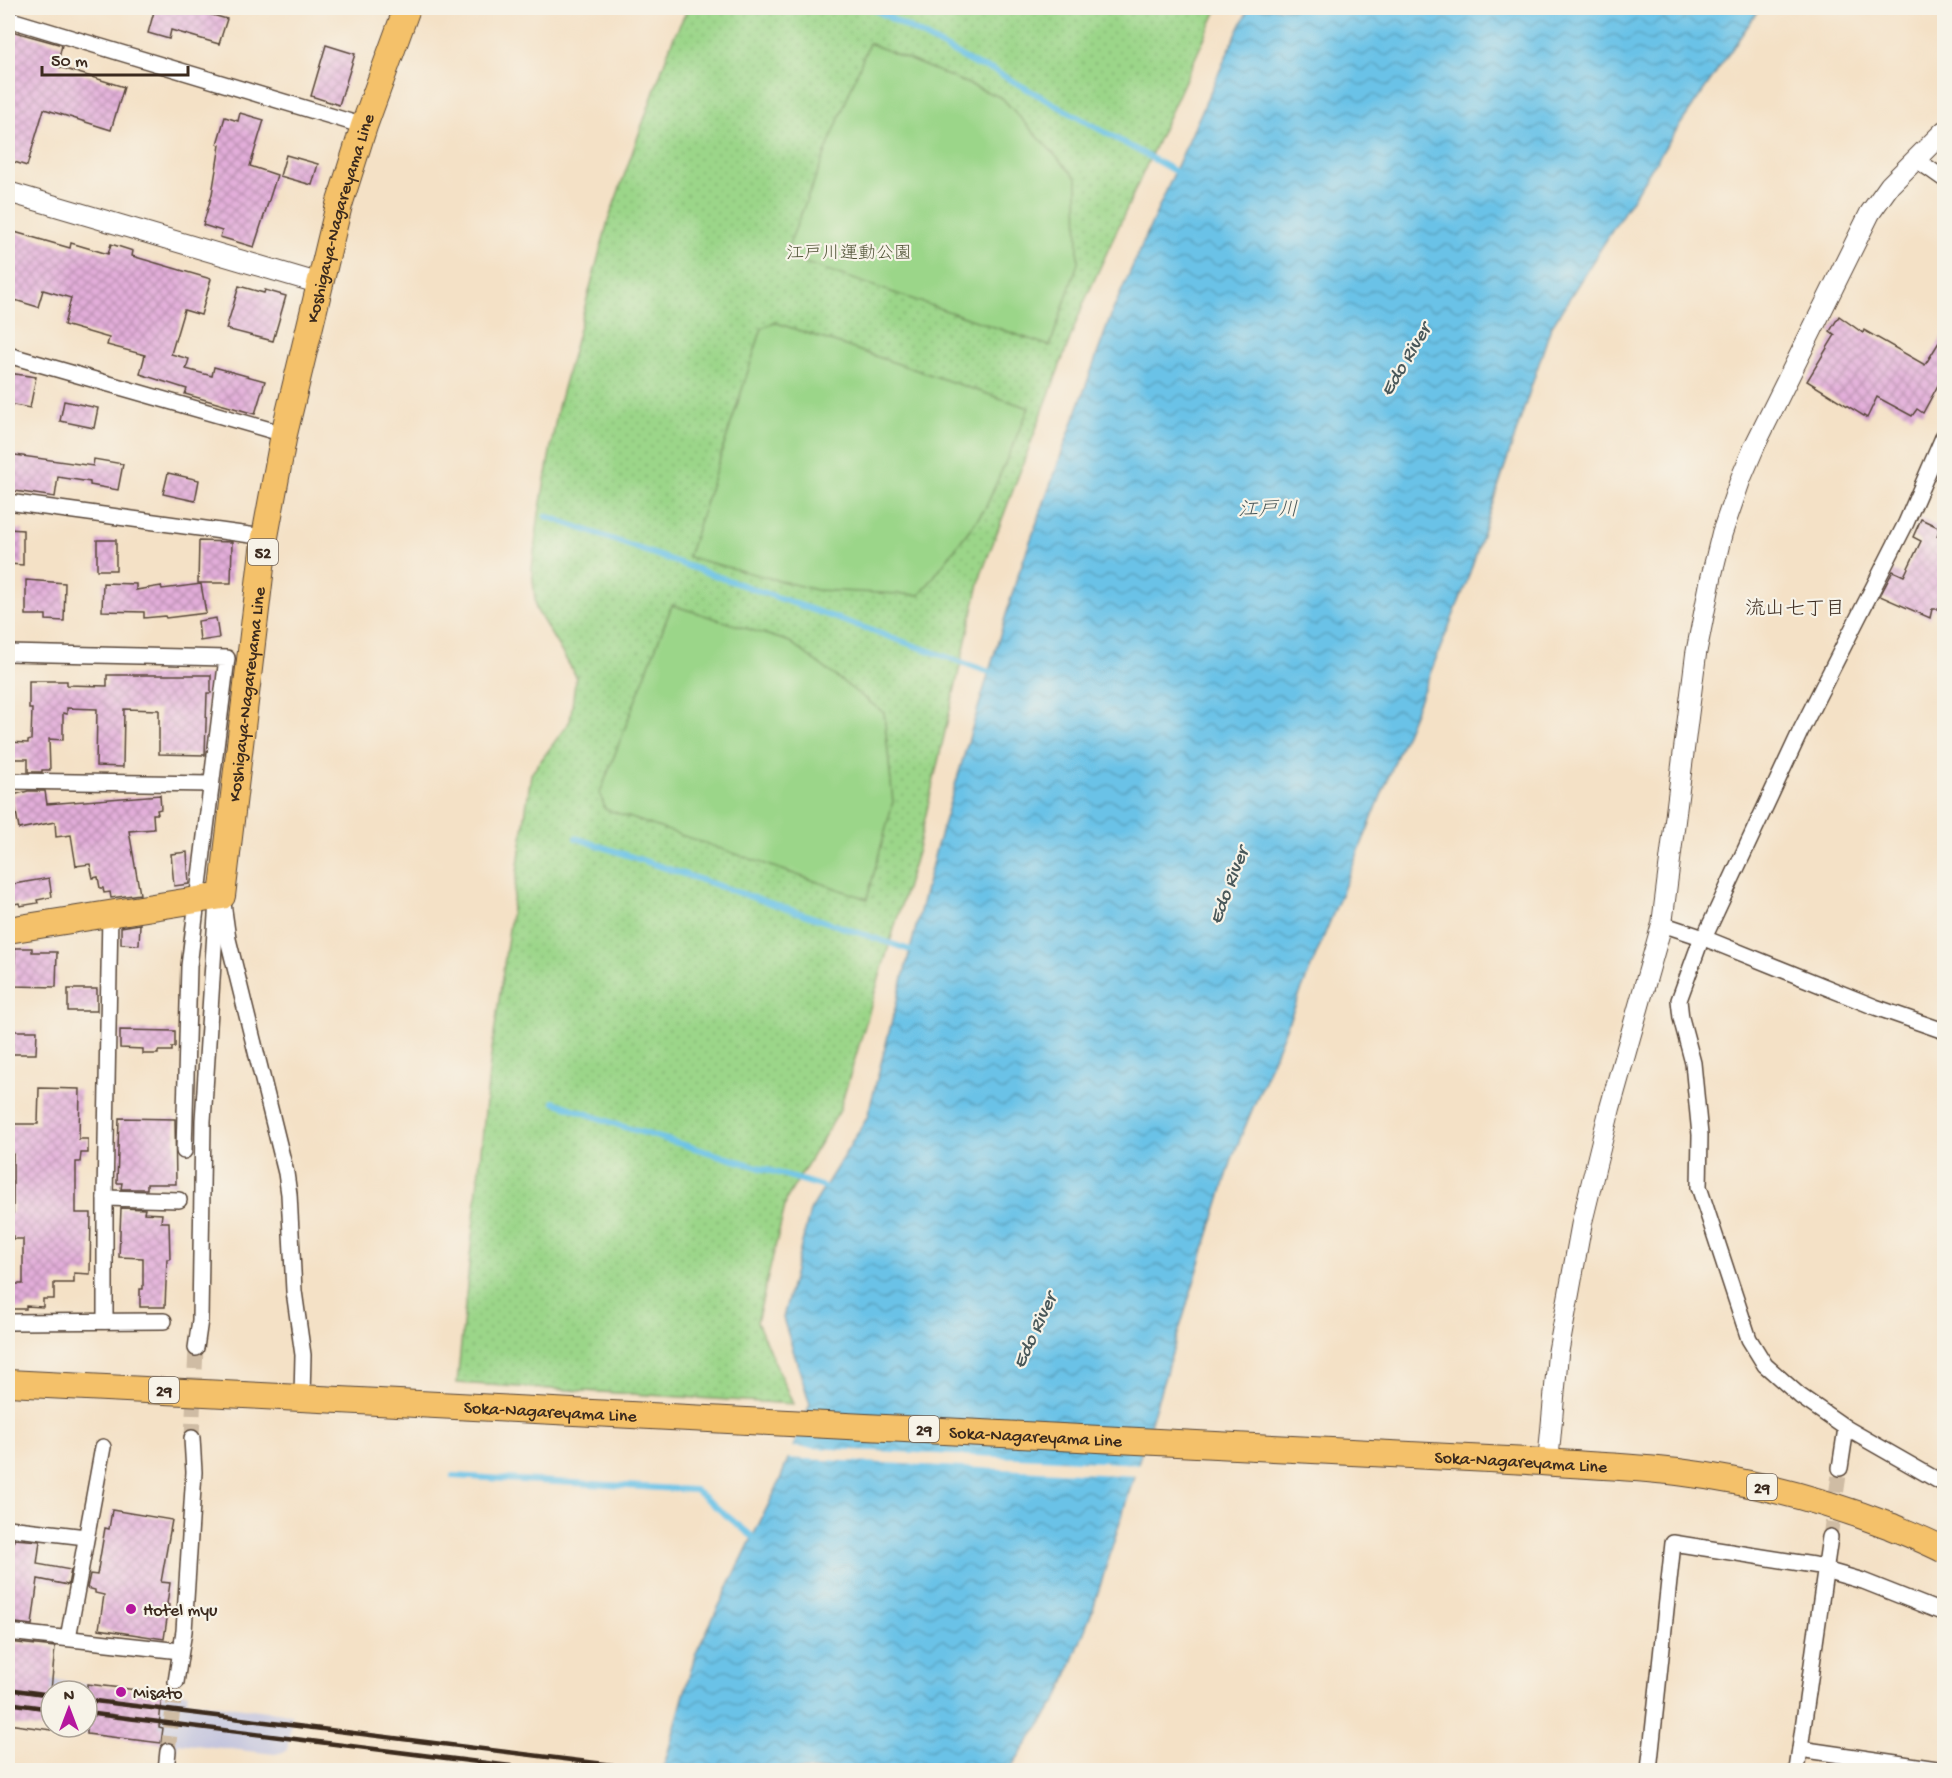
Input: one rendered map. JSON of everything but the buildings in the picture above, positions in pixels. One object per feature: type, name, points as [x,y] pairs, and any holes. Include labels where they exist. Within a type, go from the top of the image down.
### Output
[{"type":"main road","name":"Koshigaya-Nagareyama Line","points":[[212,897],[265,537],[284,434],[339,205],[363,126],[407,8]]},
{"type":"main road","points":[[8,930],[212,897]]},
{"type":"main road","name":"Soka-Nagareyama Line","points":[[8,1383],[1538,1462],[1677,1472],[1733,1481],[1850,1510],[1930,1542],[1944,1550]]},
{"type":"street","points":[[8,19],[363,126]]},
{"type":"street","points":[[1538,1462],[1582,1222],[1610,1108],[1662,924],[1696,654],[1722,533],[1741,478],[1761,434],[1870,213],[1890,185],[1944,131]]},
{"type":"street","points":[[1917,160],[1944,179]]},
{"type":"street","points":[[8,192],[321,284]]},
{"type":"street","points":[[8,355],[284,434]]},
{"type":"street","points":[[1944,435],[1906,523],[1801,730],[1703,938],[1679,1000],[1681,1018],[1693,1063],[1700,1135],[1699,1187],[1749,1339],[1765,1365],[1800,1396],[1845,1428],[1944,1484]]},
{"type":"street","points":[[8,502],[265,537]]},
{"type":"street","points":[[8,652],[227,658],[211,784],[212,897],[203,1121],[200,1320],[196,1348]]},
{"type":"street","points":[[8,781],[211,784]]},
{"type":"street","points":[[183,1150],[189,966],[212,897]]},
{"type":"street","points":[[212,897],[228,939],[286,1173],[294,1291],[311,1398]]},
{"type":"street","points":[[105,1321],[110,913]]},
{"type":"street","points":[[1662,924],[1703,938],[1875,1007],[1944,1031]]},
{"type":"street","points":[[105,1198],[179,1200]]},
{"type":"street","points":[[8,1322],[164,1321]]},
{"type":"street","points":[[1840,1468],[1845,1428]]},
{"type":"street","points":[[176,1682],[183,1631],[194,1472],[192,1438]]},
{"type":"street","points":[[68,1638],[103,1447]]},
{"type":"street","points":[[8,1528],[86,1537]]},
{"type":"street","points":[[1797,1770],[1830,1537]]},
{"type":"street","points":[[1649,1770],[1673,1543],[1825,1568],[1944,1613]]},
{"type":"street","points":[[8,1632],[180,1651]]},
{"type":"street","points":[[1800,1749],[1944,1770]]},
{"type":"street","points":[[166,1770],[168,1751]]},
{"type":"shaded area","points":[[8,1674],[47,1679],[39,1679],[39,1728],[8,1724]]},
{"type":"shaded area","points":[[99,1686],[165,1694],[166,1690],[188,1693],[187,1701],[292,1714],[287,1751],[275,1754],[178,1743],[177,1751],[162,1749],[162,1743],[99,1735]]},
{"type":"green space","name":"江戸川運動公園","points":[[688,8],[1218,8],[1082,307],[981,575],[918,849],[839,1112],[787,1198],[757,1322],[793,1404],[457,1383],[490,1063],[531,774],[570,721],[576,676],[536,609],[532,569],[539,514],[558,407],[608,221],[672,41]]},
{"type":"green space","points":[[869,43],[1002,98],[1077,179],[1078,263],[1050,346],[794,259],[788,247]]},
{"type":"green space","points":[[774,322],[1029,408],[985,509],[920,595],[816,590],[688,557],[762,328]]},
{"type":"green space","points":[[672,605],[790,642],[884,713],[893,802],[867,899],[605,809],[600,793]]},
{"type":"water","name":"江戸川","points":[[1249,8],[1760,8],[1667,144],[1551,327],[1466,584],[1233,1156],[1093,1609],[1058,1699],[1009,1770],[663,1770],[695,1655],[777,1487],[810,1404],[783,1318],[810,1211],[867,1118],[936,849],[1017,578],[1113,310]]},
{"type":"pier","points":[[790,1447],[1141,1464],[1138,1476],[785,1458]]},
{"type":"waterway","points":[[872,8],[977,65],[993,70],[1180,174]]},
{"type":"waterway","points":[[546,516],[995,674]]},
{"type":"waterway","points":[[576,838],[916,952]]},
{"type":"waterway","points":[[554,1102],[621,1126],[831,1189]]},
{"type":"waterway","points":[[453,1476],[695,1490],[758,1541]]},
{"type":"tunnel","points":[[192,1438],[196,1348]]},
{"type":"tunnel","points":[[1830,1537],[1840,1468]]},
{"type":"tunnel","points":[[168,1751],[176,1682]]},
{"type":"railway","points":[[8,1689],[39,1693]]},
{"type":"railway","points":[[99,1701],[653,1770]]},
{"type":"railway","points":[[8,1703],[39,1707]]},
{"type":"railway","points":[[99,1715],[542,1770]]},
{"type":"place","name":"Hotel myu","points":[[131,1609]]},
{"type":"place","name":"Misato","points":[[121,1692]]},
{"type":"district","name":"流山七丁目","points":[[1795,607]]},
{"type":"water label","name":"Edo River","points":[[1404,359]]},
{"type":"water label","name":"Edo River","points":[[1227,885]]},
{"type":"water label","name":"Edo River","points":[[1033,1330]]}]
